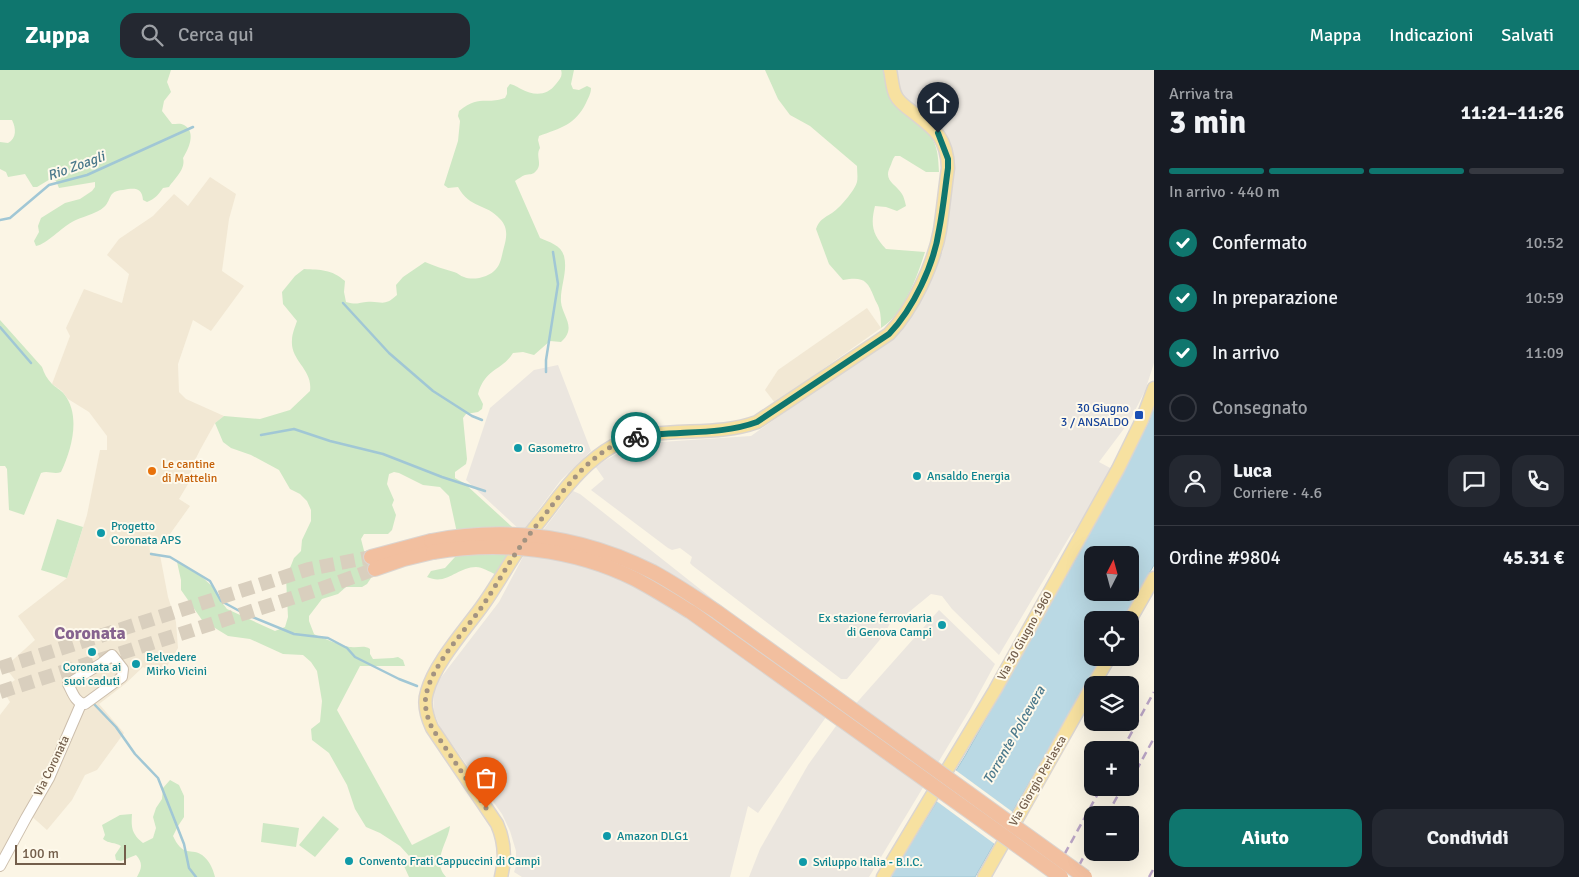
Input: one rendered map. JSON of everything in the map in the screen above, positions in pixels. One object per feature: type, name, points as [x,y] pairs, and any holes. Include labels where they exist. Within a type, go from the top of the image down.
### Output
[{"type":"highway","points":[[373,563],[404,559],[432,547],[466,536],[500,534],[551,538],[604,552],[654,573],[717,612],[1085,877]]},
{"type":"highway","points":[[432,547],[492,547],[545,551],[592,562],[634,579],[699,617],[1061,877]]},
{"type":"main road","points":[[501,877],[505,854],[501,833],[497,824],[432,728],[426,714],[426,692],[436,670],[481,608],[522,544],[571,481],[590,461],[614,445],[634,437],[732,429],[757,422],[889,334],[900,323],[910,308],[932,257],[939,232],[948,159],[938,133],[898,99],[890,70]]},
{"type":"main road","name":"Via 30 Giugno 1960","points":[[883,877],[995,690],[1118,469],[1142,420],[1154,388]]},
{"type":"main road","points":[[1135,611],[1154,578]]},
{"type":"main road","name":"Via Giorgio Perlasca","points":[[984,877],[1084,701]]},
{"type":"street","points":[[112,655],[123,669],[122,677],[85,704],[81,704],[68,684],[112,655]]},
{"type":"street","name":"Via Coronata","points":[[0,866],[50,778],[81,704]]},
{"type":"shaded area","name":"Ansaldo Energia","points":[[897,70],[1154,70],[1154,363],[1145,391],[1129,422],[1099,462],[1112,469],[1081,526],[1071,534],[999,655],[952,609],[942,596],[931,594],[898,621],[892,620],[883,636],[847,679],[841,679],[693,566],[690,563],[692,557],[680,548],[672,550],[668,548],[591,490],[604,479],[595,466],[629,447],[661,442],[751,436],[892,337],[915,312],[943,251],[952,155],[930,119],[900,92]]},
{"type":"shaded area","points":[[210,177],[236,194],[229,219],[222,271],[244,286],[211,331],[193,320],[178,364],[179,392],[186,399],[224,416],[215,423],[200,450],[193,464],[188,484],[179,499],[190,506],[165,541],[149,541],[150,552],[160,555],[168,597],[176,622],[178,648],[161,676],[143,667],[99,704],[124,733],[97,770],[85,775],[72,800],[47,830],[28,813],[0,865],[0,715],[10,702],[2,689],[15,680],[5,667],[35,640],[18,616],[67,578],[87,515],[100,450],[107,450],[107,436],[89,412],[68,399],[62,391],[52,384],[70,336],[66,328],[84,289],[122,303],[129,274],[107,255],[119,239],[153,216],[174,194],[188,206]]},
{"type":"shaded area","points":[[867,308],[881,328],[775,403],[765,390],[778,370]]},
{"type":"shaded area","points":[[558,365],[591,451],[561,480],[522,532],[466,480],[490,408],[534,370]]},
{"type":"shaded area","points":[[573,491],[580,494],[753,631],[836,703],[758,813],[748,806],[730,877],[522,877],[514,872],[516,851],[502,814],[441,729],[434,713],[433,694],[439,680],[499,602],[524,555]]},
{"type":"shaded area","points":[[939,610],[995,664],[971,708],[869,877],[749,877],[760,849],[808,765],[836,726]]},
{"type":"green space","points":[[0,70],[171,70],[167,82],[171,92],[164,101],[162,111],[172,124],[183,124],[188,128],[191,136],[183,158],[183,166],[177,177],[169,187],[163,188],[147,202],[143,200],[141,193],[137,189],[116,191],[101,209],[72,222],[45,242],[36,246],[34,241],[39,232],[38,226],[41,218],[65,203],[80,199],[92,191],[95,187],[95,182],[59,188],[56,181],[52,178],[37,187],[33,187],[25,174],[8,177],[6,172],[0,169],[0,142],[8,143],[15,133],[12,120],[0,120]]},
{"type":"green space","points":[[561,70],[574,70],[571,84],[573,89],[579,90],[587,86],[591,88],[589,96],[582,110],[567,125],[539,136],[538,168],[534,173],[524,175],[515,181],[540,238],[560,249],[564,256],[565,268],[561,302],[569,328],[568,332],[561,342],[550,341],[534,355],[523,352],[513,353],[509,359],[489,374],[478,394],[483,404],[482,409],[478,412],[466,414],[463,418],[467,459],[466,464],[455,472],[455,478],[464,483],[521,535],[495,574],[476,567],[463,570],[446,578],[434,579],[427,577],[431,571],[445,568],[455,557],[457,533],[449,496],[440,487],[423,485],[394,472],[389,474],[387,484],[394,500],[392,505],[396,515],[392,530],[388,534],[364,534],[361,539],[371,578],[362,587],[346,587],[338,594],[322,599],[309,616],[314,634],[348,647],[368,648],[373,659],[398,657],[403,660],[405,666],[360,666],[337,710],[412,845],[450,826],[440,858],[440,865],[446,877],[409,877],[404,866],[410,857],[400,846],[380,833],[366,827],[355,809],[347,785],[329,753],[312,740],[311,729],[320,722],[322,701],[317,671],[311,662],[303,655],[283,654],[250,639],[228,636],[202,620],[181,590],[177,562],[200,575],[216,590],[220,600],[227,609],[275,631],[285,627],[288,617],[286,578],[294,558],[301,551],[302,540],[311,521],[311,510],[307,501],[300,494],[290,489],[279,470],[251,455],[231,448],[223,442],[215,423],[224,416],[260,419],[290,410],[310,391],[308,377],[294,354],[292,347],[292,335],[297,321],[283,304],[282,292],[295,276],[304,269],[326,271],[340,277],[345,281],[344,292],[346,302],[355,304],[382,303],[392,299],[397,295],[396,285],[403,277],[425,262],[472,279],[490,274],[498,267],[506,240],[506,229],[503,222],[489,210],[473,203],[458,187],[448,188],[444,185],[458,141],[459,111],[478,101],[492,101],[505,98],[510,84],[535,94],[549,91],[559,81]]},
{"type":"green space","points":[[765,70],[885,70],[890,93],[897,107],[926,130],[934,141],[938,155],[939,172],[926,172],[900,156],[895,156],[888,176],[902,194],[906,206],[897,211],[875,206],[873,225],[875,235],[886,249],[925,252],[909,294],[896,314],[881,328],[879,308],[869,286],[859,279],[843,280],[829,264],[816,229],[820,221],[839,208],[853,190],[857,182],[857,166],[810,126],[790,115],[778,99]]},
{"type":"green space","points":[[0,320],[42,367],[50,382],[64,394],[72,412],[73,432],[71,443],[61,472],[41,473],[24,515],[9,510],[7,469],[5,466],[0,466]]},
{"type":"green space","points":[[57,519],[83,527],[67,578],[41,570]]},
{"type":"green space","points":[[170,780],[179,785],[184,796],[184,817],[173,836],[182,849],[199,853],[206,858],[213,869],[215,877],[137,877],[141,866],[136,855],[121,861],[116,860],[115,855],[121,846],[103,839],[105,835],[102,825],[120,815],[132,814],[132,827],[136,837],[143,843],[153,838],[156,828],[153,817],[162,799],[163,788]]},
{"type":"green space","points":[[323,816],[339,829],[315,857],[299,845]]},
{"type":"green space","points":[[263,823],[299,828],[296,847],[261,842]]},
{"type":"water","name":"Torrente Polcevera","points":[[1154,405],[1154,565],[1139,591],[1139,546],[1084,546],[1084,601],[1133,601],[1127,611],[1084,611],[1084,666],[1096,666],[1091,676],[1084,676],[1084,688],[975,877],[890,877],[965,756],[1149,421]]},
{"type":"pier","points":[[954,769],[1014,813],[996,845],[935,800]]},
{"type":"waterway","name":"Rio Zoagli","points":[[0,220],[10,218],[49,185],[87,175],[193,127]]},
{"type":"waterway","points":[[546,372],[546,360],[558,284],[553,252]]},
{"type":"waterway","points":[[343,303],[389,353],[433,391],[472,416],[482,420]]},
{"type":"waterway","points":[[0,327],[31,363]]},
{"type":"waterway","points":[[261,435],[294,429],[330,441],[383,454],[442,477],[485,491]]},
{"type":"waterway","points":[[151,554],[170,557],[210,581],[221,601],[245,614],[294,634],[328,638],[347,648],[355,657],[417,686]]},
{"type":"waterway","points":[[93,703],[116,727],[135,754],[158,778],[184,844],[189,868],[196,877]]},
{"type":"tunnel","points":[[0,668],[309,569],[371,557]]},
{"type":"tunnel","points":[[0,692],[320,589],[375,569]]},
{"type":"railway","points":[[1127,741],[1154,692]]},
{"type":"railway","points":[[1139,766],[1154,738]]},
{"type":"railway","points":[[1052,877],[1097,796]]},
{"type":"railway","points":[[1112,806],[1118,796]]},
{"type":"railway","points":[[1073,877],[1084,856]]},
{"type":"railway","points":[[1149,877],[1154,868]]},
{"type":"way so far","points":[[486,808],[432,728],[426,714],[426,692],[436,670],[481,608],[522,544],[571,481],[590,461],[601,453],[614,445],[636,437]]},
{"type":"place","name":"30 Giugno 3 / ANSALDO","points":[[1139,415]]},
{"type":"place","name":"Gasometro","points":[[518,448]]},
{"type":"place","name":"Le cantine di Mattelin","points":[[152,471]]},
{"type":"place","name":"Ansaldo Energia","points":[[917,476]]},
{"type":"place","name":"Progetto Coronata APS","points":[[101,533]]},
{"type":"place","name":"Ex stazione ferroviaria di Genova Campi","points":[[942,625]]},
{"type":"place","name":"Coronata ai suoi caduti","points":[[92,652]]},
{"type":"place","name":"Belvedere Mirko Vicini","points":[[136,664]]},
{"type":"place","name":"Amazon DLG1","points":[[607,836]]},
{"type":"place","name":"Convento Frati Cappuccini di Campi","points":[[349,861]]},
{"type":"place","name":"Sviluppo Italia - B.I.C.","points":[[803,862]]},
{"type":"district","name":"Coronata","points":[[90,633]]},
{"type":"route","points":[[636,437],[732,429],[757,422],[889,334],[900,323],[910,308],[920,286],[932,257],[939,232],[948,159],[938,133]]}]
